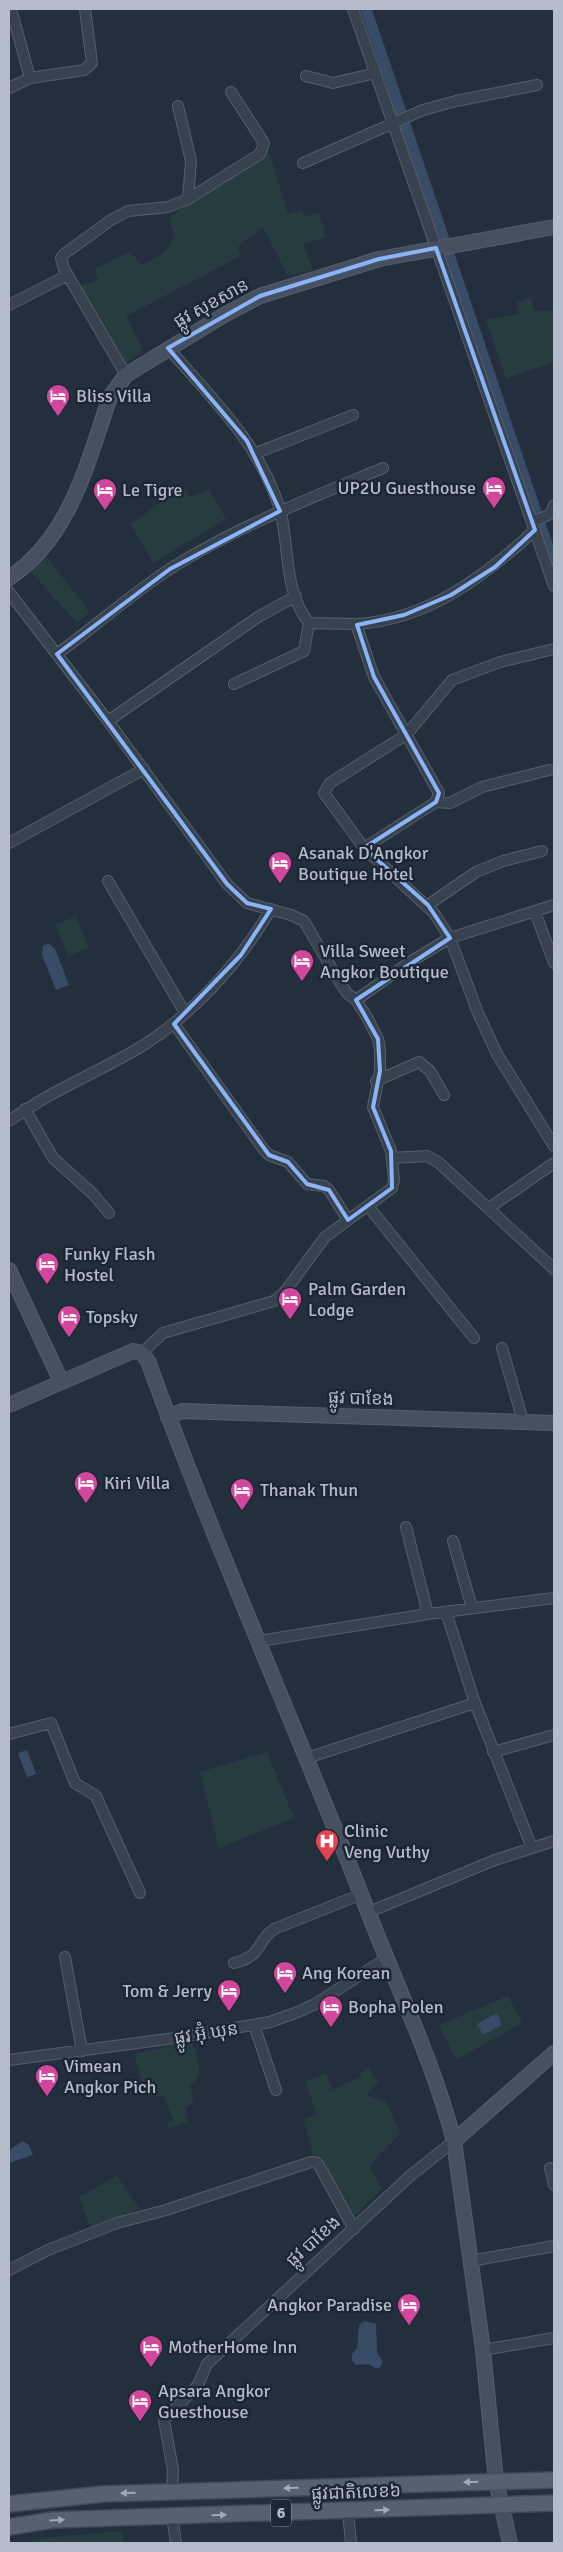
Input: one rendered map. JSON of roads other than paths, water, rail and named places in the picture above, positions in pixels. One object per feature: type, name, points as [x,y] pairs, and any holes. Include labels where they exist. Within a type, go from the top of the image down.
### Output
[{"type":"main road","name":"ផ្លូវជាតិលេខ៦","points":[[9,2504],[103,2494],[554,2480]]},
{"type":"main road","name":"ផ្លូវជាតិលេខ៦","points":[[9,2527],[53,2520],[348,2512],[554,2503]]},
{"type":"street","points":[[11,9],[30,78]]},
{"type":"street","points":[[9,88],[30,78],[84,70],[89,67],[92,63],[85,9]]},
{"type":"street","points":[[353,9],[444,246],[538,522],[554,586]]},
{"type":"street","points":[[306,76],[333,83],[376,73]]},
{"type":"street","points":[[303,163],[408,116],[456,101],[537,85]]},
{"type":"street","points":[[126,375],[61,261],[64,254],[111,220],[128,211],[168,207],[188,199],[263,151],[264,142],[231,92]]},
{"type":"street","points":[[178,106],[191,161],[188,199]]},
{"type":"street","name":"ផ្លូវ សុខសាន","points":[[9,578],[37,555],[69,509],[110,397],[126,375],[168,348],[260,296],[379,259],[554,227]]},
{"type":"street","points":[[9,304],[68,276]]},
{"type":"street","points":[[168,348],[240,431],[254,454],[280,511],[287,567],[296,596],[309,623],[304,652],[234,684]]},
{"type":"street","points":[[254,454],[353,415]]},
{"type":"street","points":[[57,654],[170,569],[240,530],[280,511],[383,468]]},
{"type":"street","points":[[309,623],[356,624],[379,622],[404,615],[451,595],[495,567],[554,505]]},
{"type":"street","points":[[9,592],[144,769],[227,884],[247,903],[291,915],[304,921],[339,981],[347,993],[356,1000],[378,1039],[380,1071],[376,1081],[373,1107],[389,1143],[392,1158],[394,1182],[388,1192],[319,1243],[284,1293],[274,1301],[163,1333],[142,1353]]},
{"type":"street","points":[[108,721],[258,618],[296,596]]},
{"type":"street","points":[[356,624],[374,677],[390,709],[437,786],[439,793],[436,802]]},
{"type":"street","points":[[554,649],[500,662],[452,680],[407,734],[330,783],[324,789],[325,796],[364,848],[428,905],[450,938],[478,1013],[497,1054],[554,1146]]},
{"type":"street","points":[[9,844],[144,769]]},
{"type":"street","points":[[364,848],[436,802],[450,803],[488,785],[549,770]]},
{"type":"street","points":[[428,905],[476,872],[503,861],[542,851]]},
{"type":"street","points":[[108,881],[185,1013]]},
{"type":"street","points":[[356,1000],[410,962],[450,938],[554,905]]},
{"type":"street","points":[[9,1121],[25,1109],[132,1052],[174,1024],[241,955],[271,909]]},
{"type":"street","points":[[535,912],[554,963]]},
{"type":"street","points":[[174,1024],[264,1150],[269,1155],[288,1162],[307,1184],[324,1186],[329,1190],[348,1220]]},
{"type":"street","points":[[376,1081],[419,1062],[430,1071],[444,1095]]},
{"type":"street","points":[[25,1109],[53,1158],[93,1194],[109,1213]]},
{"type":"street","points":[[392,1158],[427,1156],[432,1158],[554,1269]]},
{"type":"street","points":[[489,1208],[554,1163]]},
{"type":"street","points":[[368,1206],[474,1338]]},
{"type":"street","points":[[9,1270],[60,1381]]},
{"type":"street","points":[[502,1348],[524,1421]]},
{"type":"street","points":[[9,1405],[60,1381],[133,1351],[142,1353],[148,1361],[168,1416],[423,2047],[446,2111],[454,2142],[482,2350],[496,2481],[510,2543]]},
{"type":"street","name":"ផ្លូវ បាខែង","points":[[168,1416],[182,1411],[554,1423]]},
{"type":"street","points":[[406,1527],[428,1614]]},
{"type":"street","points":[[453,1541],[472,1608]]},
{"type":"street","points":[[259,1641],[428,1614],[554,1598]]},
{"type":"street","points":[[446,1612],[475,1703],[532,1848]]},
{"type":"street","points":[[307,1758],[475,1703]]},
{"type":"street","points":[[9,1734],[51,1723],[75,1783],[96,1796],[140,1893]]},
{"type":"street","points":[[493,1752],[554,1735]]},
{"type":"street","points":[[369,1912],[494,1860],[554,1842]]},
{"type":"street","points":[[234,1963],[247,1960],[258,1952],[267,1935],[274,1929],[362,1894]]},
{"type":"street","points":[[65,1958],[82,2051]]},
{"type":"street","name":"ផ្លូវ អ៊ុំ ឃុន","points":[[9,2060],[254,2025],[298,2012],[386,1958]]},
{"type":"street","points":[[254,2025],[276,2090]]},
{"type":"street","name":"ផ្លូវ បាខែង","points":[[172,2491],[173,2470],[164,2428],[167,2415],[198,2385],[206,2364],[410,2176],[454,2142],[554,2052]]},
{"type":"street","points":[[9,2270],[48,2250],[117,2223],[166,2210],[311,2162],[317,2163],[320,2167],[354,2229]]},
{"type":"street","points":[[550,2168],[554,2184]]},
{"type":"street","points":[[470,2261],[554,2246]]},
{"type":"street","points":[[482,2350],[554,2338]]},
{"type":"street","points":[[348,2512],[351,2543]]},
{"type":"street","points":[[172,2516],[176,2543]]},
{"type":"water","points":[[48,943],[55,949],[69,985],[56,990],[42,955],[43,946]]},
{"type":"water","points":[[27,1750],[36,1774],[27,1777],[18,1753]]},
{"type":"water","points":[[497,2013],[502,2025],[483,2035],[477,2024]]},
{"type":"water","points":[[23,2141],[29,2145],[33,2155],[9,2163],[9,2150]]},
{"type":"water","points":[[365,2321],[376,2324],[377,2353],[383,2362],[379,2368],[369,2364],[356,2365],[352,2361],[352,2354],[357,2348],[359,2325]]},
{"type":"waterway","points":[[366,9],[554,565]]},
{"type":"place","name":"Bliss Villa","points":[[58,417]]},
{"type":"place","name":"UP2U Guesthouse","points":[[494,509]]},
{"type":"place","name":"Le Tigre","points":[[105,511]]},
{"type":"place","name":"Asanak D'Angkor Boutique Hotel","points":[[280,884]]},
{"type":"place","name":"Villa Sweet Angkor Boutique","points":[[302,982]]},
{"type":"place","name":"Funky Flash Hostel","points":[[47,1285]]},
{"type":"place","name":"Palm Garden Lodge","points":[[290,1320]]},
{"type":"place","name":"Topsky","points":[[69,1338]]},
{"type":"place","name":"Kiri Villa","points":[[86,1504]]},
{"type":"place","name":"Thanak Thun","points":[[242,1511]]},
{"type":"place","name":"Clinic Veng Vuthy","points":[[327,1862]]},
{"type":"place","name":"Ang Korean","points":[[285,1994]]},
{"type":"place","name":"Tom & Jerry","points":[[229,2012]]},
{"type":"place","name":"Bopha Polen","points":[[331,2028]]},
{"type":"place","name":"Vimean Angkor Pich","points":[[47,2097]]},
{"type":"place","name":"Angkor Paradise","points":[[409,2326]]},
{"type":"place","name":"MotherHome Inn","points":[[151,2368]]},
{"type":"place","name":"Apsara Angkor Guesthouse","points":[[140,2422]]}]
